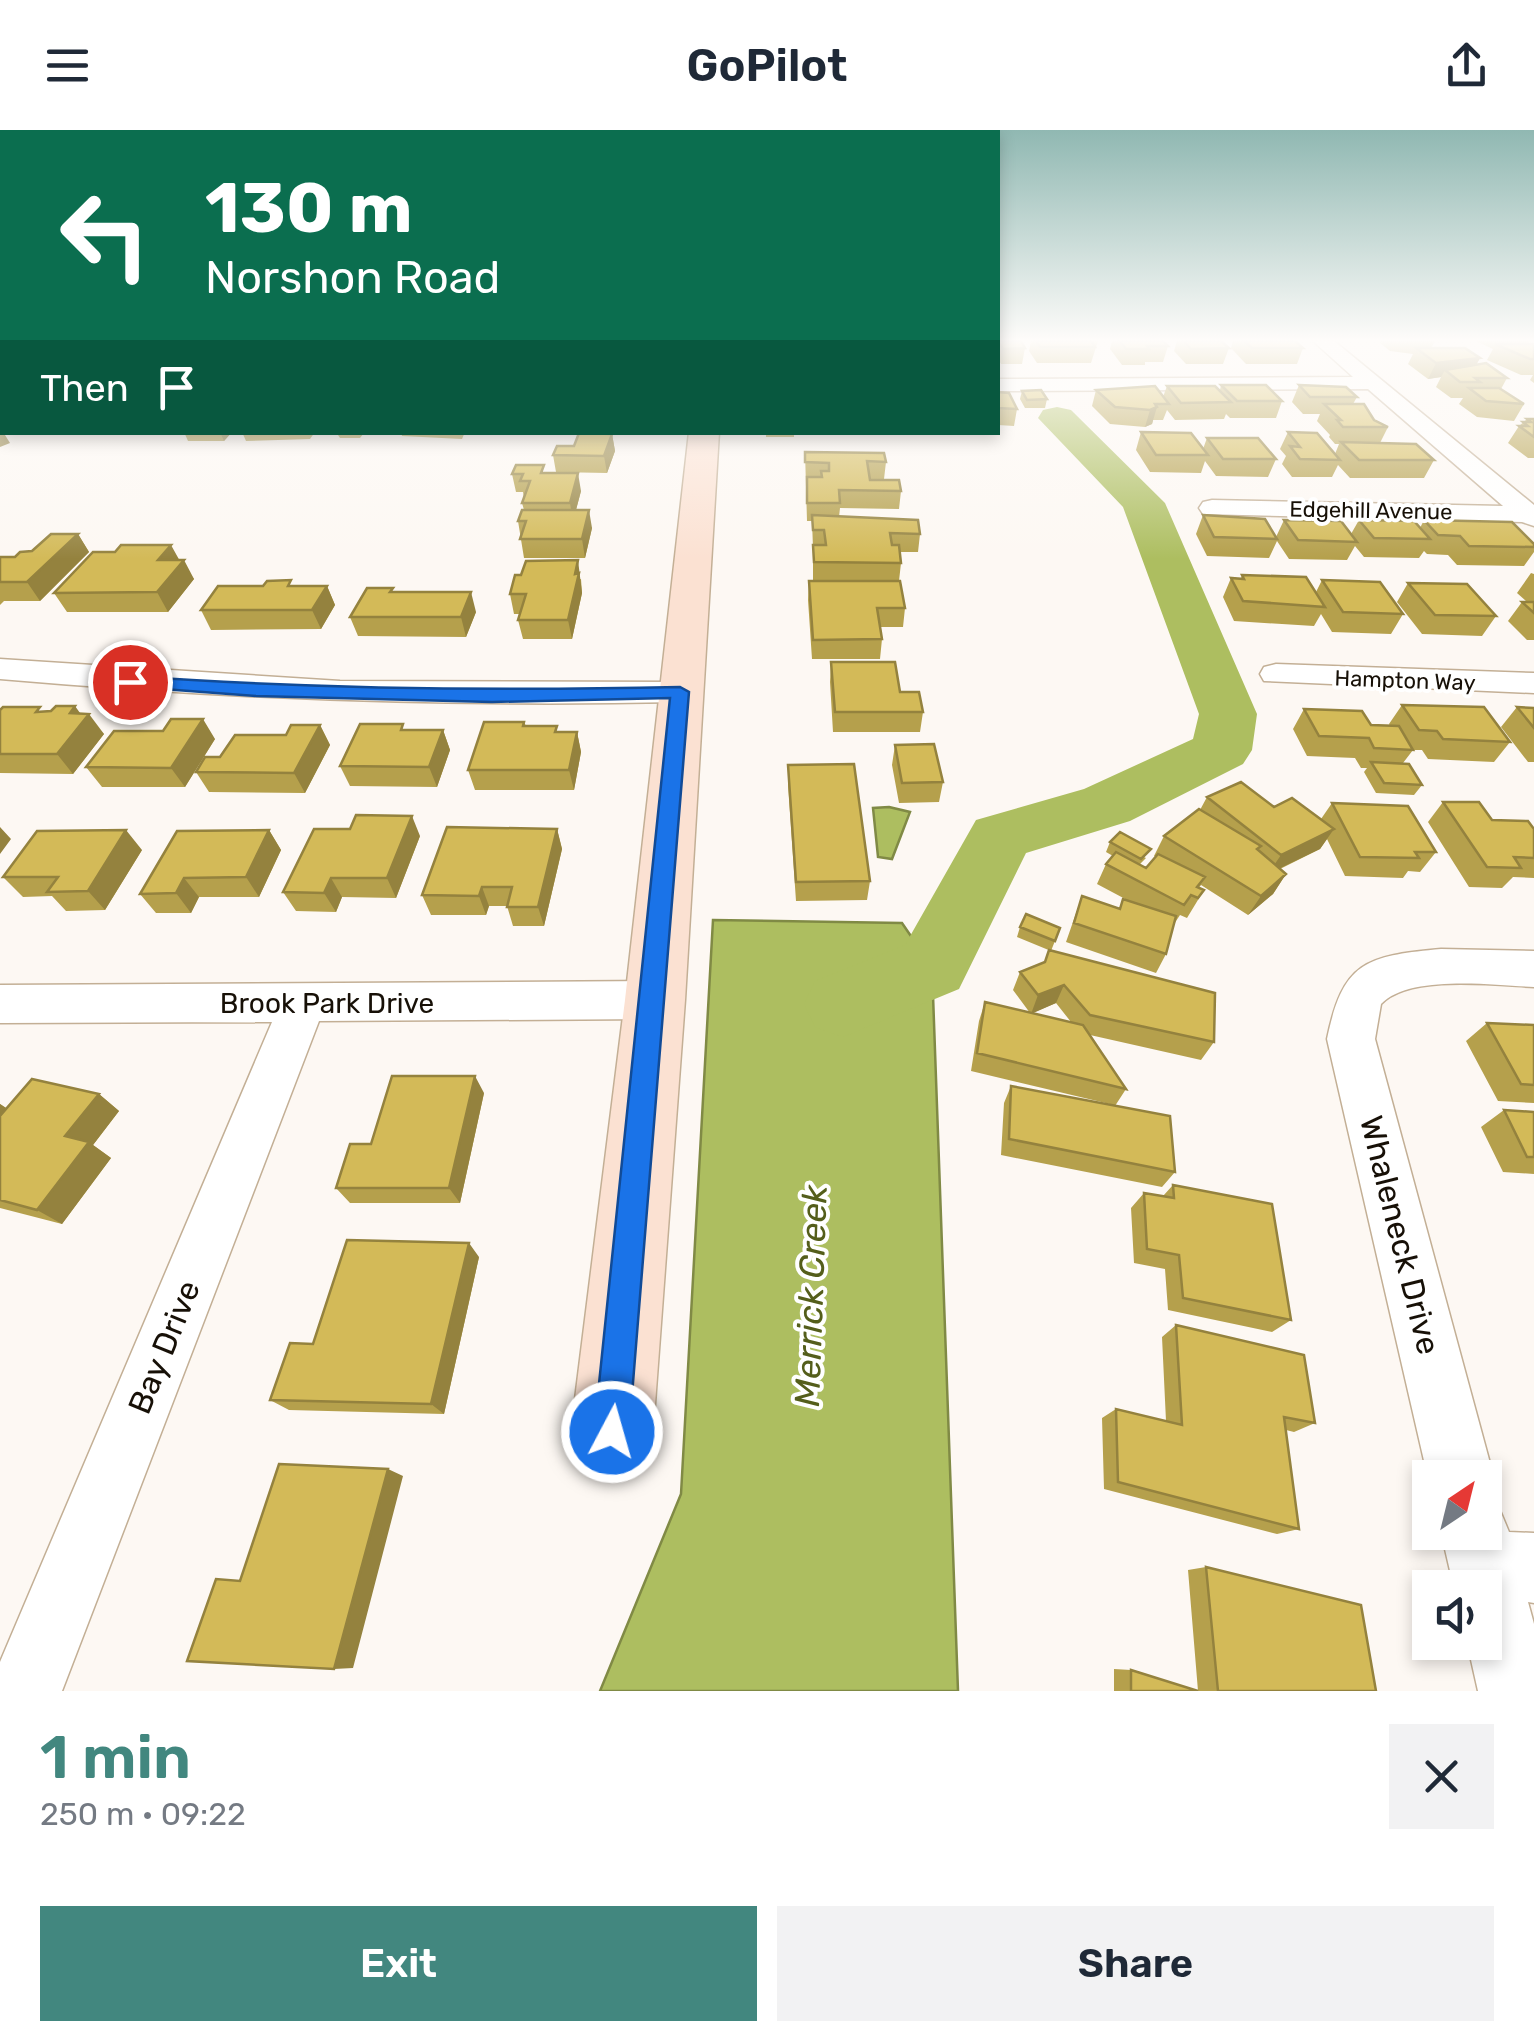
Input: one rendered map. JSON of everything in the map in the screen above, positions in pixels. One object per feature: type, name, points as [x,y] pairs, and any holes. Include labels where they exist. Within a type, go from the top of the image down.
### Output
[{"type":"street","points":[[1411,414],[1532,515]]},
{"type":"street","points":[[612,1432],[704,435]]},
{"type":"street","name":"Edgehill Avenue","points":[[1212,508],[1532,515]]},
{"type":"street","points":[[0,669],[276,691],[492,697],[680,692]]},
{"type":"street","name":"Hampton Way","points":[[1276,674],[1534,683]]},
{"type":"street","name":"Whaleneck Drive","points":[[1456,1460],[1351,1040],[1362,992],[1375,980],[1398,972],[1466,966],[1534,969]]},
{"type":"street","name":"Brook Park Drive","points":[[0,1004],[654,1000]]},
{"type":"street","name":"Bay Drive","points":[[25,1691],[303,1003]]},
{"type":"street","points":[[1497,1555],[1515,1691]]},
{"type":"water","points":[[873,808],[910,812],[892,859],[878,857]]},
{"type":"water","name":"Merrick Creek","points":[[713,920],[902,923],[932,967],[958,1691],[600,1691],[681,1494]]},
{"type":"building","points":[[1334,414],[1370,414],[1388,427],[1343,427],[1337,420],[1341,420]]},
{"type":"building","points":[[1527,419],[1534,419],[1534,437],[1519,426],[1528,426],[1523,422],[1531,422]]},
{"type":"building","points":[[1141,432],[1191,433],[1208,455],[1156,455]]},
{"type":"building","points":[[1288,432],[1317,433],[1340,460],[1300,459],[1290,446],[1300,447]]},
{"type":"building","points":[[578,435],[612,435],[604,456],[553,455],[557,446],[574,446]]},
{"type":"building","points":[[1207,438],[1258,438],[1276,459],[1223,459]]},
{"type":"building","points":[[1341,442],[1416,444],[1434,460],[1359,460]]},
{"type":"building","points":[[805,452],[884,453],[886,462],[867,461],[870,480],[899,480],[901,491],[839,490],[840,503],[807,503],[807,477],[822,477],[821,471],[829,471],[829,463],[805,462]]},
{"type":"building","points":[[516,465],[544,465],[541,473],[578,473],[570,503],[522,503],[530,481],[520,481],[523,474],[512,474]]},
{"type":"building","points":[[522,510],[589,510],[582,539],[520,539],[526,521],[518,521]]},
{"type":"building","points":[[812,515],[918,520],[920,534],[890,533],[892,545],[899,545],[901,563],[814,562],[813,545],[826,545],[824,530],[813,530]]},
{"type":"building","points":[[1203,515],[1265,519],[1277,539],[1214,537]]},
{"type":"building","points":[[1284,520],[1341,521],[1357,542],[1298,540]]},
{"type":"building","points":[[1359,520],[1414,521],[1430,539],[1374,538]]},
{"type":"building","points":[[1424,520],[1512,522],[1534,547],[1469,546],[1460,536],[1438,535]]},
{"type":"building","points":[[51,534],[78,534],[27,582],[0,582],[0,557],[32,551]]},
{"type":"building","points":[[121,545],[171,545],[158,560],[184,560],[157,592],[54,593],[93,552],[115,552]]},
{"type":"building","points":[[578,560],[575,574],[579,573],[568,620],[518,620],[526,594],[510,594],[515,575],[521,575],[526,561]]},
{"type":"building","points":[[1242,575],[1306,577],[1325,607],[1243,601],[1231,578],[1244,579]]},
{"type":"building","points":[[291,580],[288,586],[327,586],[312,610],[201,610],[218,586],[263,586],[267,581]]},
{"type":"building","points":[[1322,580],[1380,582],[1403,614],[1343,612]]},
{"type":"building","points":[[809,581],[900,581],[905,608],[877,608],[882,639],[813,640]]},
{"type":"building","points":[[1408,583],[1467,584],[1496,616],[1435,615]]},
{"type":"building","points":[[367,588],[393,588],[390,592],[471,592],[461,617],[350,617]]},
{"type":"building","points":[[1522,602],[1534,602],[1534,613]]},
{"type":"building","points":[[831,662],[895,662],[900,692],[919,692],[923,712],[835,712]]},
{"type":"building","points":[[1402,705],[1484,707],[1510,742],[1443,739],[1437,731],[1419,730]]},
{"type":"building","points":[[56,706],[75,706],[70,713],[89,714],[57,754],[0,754],[3,707],[40,707],[36,712],[51,711]]},
{"type":"building","points":[[1517,707],[1534,708],[1534,728]]},
{"type":"building","points":[[1304,709],[1362,711],[1371,725],[1399,726],[1413,750],[1374,748],[1369,738],[1319,736]]},
{"type":"building","points":[[171,719],[203,719],[171,768],[86,767],[114,731],[163,731]]},
{"type":"building","points":[[484,722],[524,722],[523,726],[557,726],[555,732],[577,732],[569,770],[468,770]]},
{"type":"building","points":[[360,724],[403,724],[401,730],[443,730],[429,767],[340,766]]},
{"type":"building","points":[[291,725],[320,725],[294,773],[196,772],[205,757],[220,757],[235,735],[286,735]]},
{"type":"building","points":[[934,744],[943,782],[902,783],[895,745]]},
{"type":"building","points":[[1371,762],[1409,764],[1422,785],[1384,783]]},
{"type":"building","points":[[854,764],[870,881],[796,882],[788,765]]},
{"type":"building","points":[[1241,782],[1274,807],[1292,798],[1334,829],[1281,855],[1207,797]]},
{"type":"building","points":[[1443,802],[1479,802],[1492,820],[1528,821],[1534,829],[1534,858],[1514,857],[1521,868],[1487,867]]},
{"type":"building","points":[[1332,803],[1408,806],[1436,852],[1415,852],[1419,858],[1360,857]]},
{"type":"building","points":[[1199,809],[1261,846],[1257,849],[1286,874],[1261,896],[1164,836]]},
{"type":"building","points":[[356,815],[412,816],[387,878],[331,878],[324,893],[283,892],[314,829],[350,829]]},
{"type":"building","points":[[447,827],[557,829],[538,907],[507,907],[512,887],[482,887],[479,896],[422,895]]},
{"type":"building","points":[[126,830],[88,891],[47,892],[58,877],[3,877],[37,831]]},
{"type":"building","points":[[269,830],[246,877],[184,878],[176,893],[140,894],[177,831]]},
{"type":"building","points":[[1120,832],[1151,849],[1141,859],[1110,842]]},
{"type":"building","points":[[1116,852],[1146,868],[1158,854],[1205,877],[1197,887],[1204,890],[1198,898],[1191,895],[1184,905],[1106,864]]},
{"type":"building","points":[[1082,896],[1120,909],[1123,899],[1176,916],[1166,954],[1074,923]]},
{"type":"building","points":[[1026,914],[1060,928],[1055,941],[1020,927]]},
{"type":"building","points":[[1049,950],[1215,993],[1214,1042],[1090,1015],[1064,985],[1038,995],[1020,972],[1045,962]]},
{"type":"building","points":[[985,1002],[1083,1025],[1126,1089],[977,1053]]},
{"type":"building","points":[[1487,1023],[1534,1025],[1534,1085],[1521,1084]]},
{"type":"building","points":[[392,1076],[475,1076],[449,1188],[336,1188],[350,1144],[371,1144]]},
{"type":"building","points":[[32,1079],[99,1094],[65,1136],[89,1142],[37,1210],[0,1200],[0,1116]]},
{"type":"building","points":[[1011,1086],[1170,1116],[1175,1172],[1009,1139]]},
{"type":"building","points":[[1504,1110],[1534,1112],[1534,1157],[1527,1157]]},
{"type":"building","points":[[1173,1185],[1272,1204],[1291,1320],[1183,1298],[1179,1255],[1147,1249],[1144,1193],[1174,1198]]},
{"type":"building","points":[[347,1240],[469,1243],[431,1404],[270,1400],[290,1343],[313,1344]]},
{"type":"building","points":[[1176,1325],[1304,1355],[1315,1423],[1284,1417],[1299,1529],[1118,1482],[1116,1409],[1182,1425]]},
{"type":"building","points":[[279,1464],[388,1469],[334,1669],[187,1661],[216,1579],[240,1581]]},
{"type":"building","points":[[1206,1567],[1361,1605],[1376,1691],[1218,1691]]},
{"type":"building","points":[[1131,1670],[1198,1691],[1131,1691]]},
{"type":"waterway","points":[[843,1004],[932,967],[1000,837],[1107,805],[1221,750],[1228,714],[1143,503],[1057,418]]},
{"type":"route","points":[[130,682],[492,697],[680,692],[612,1432]]}]
